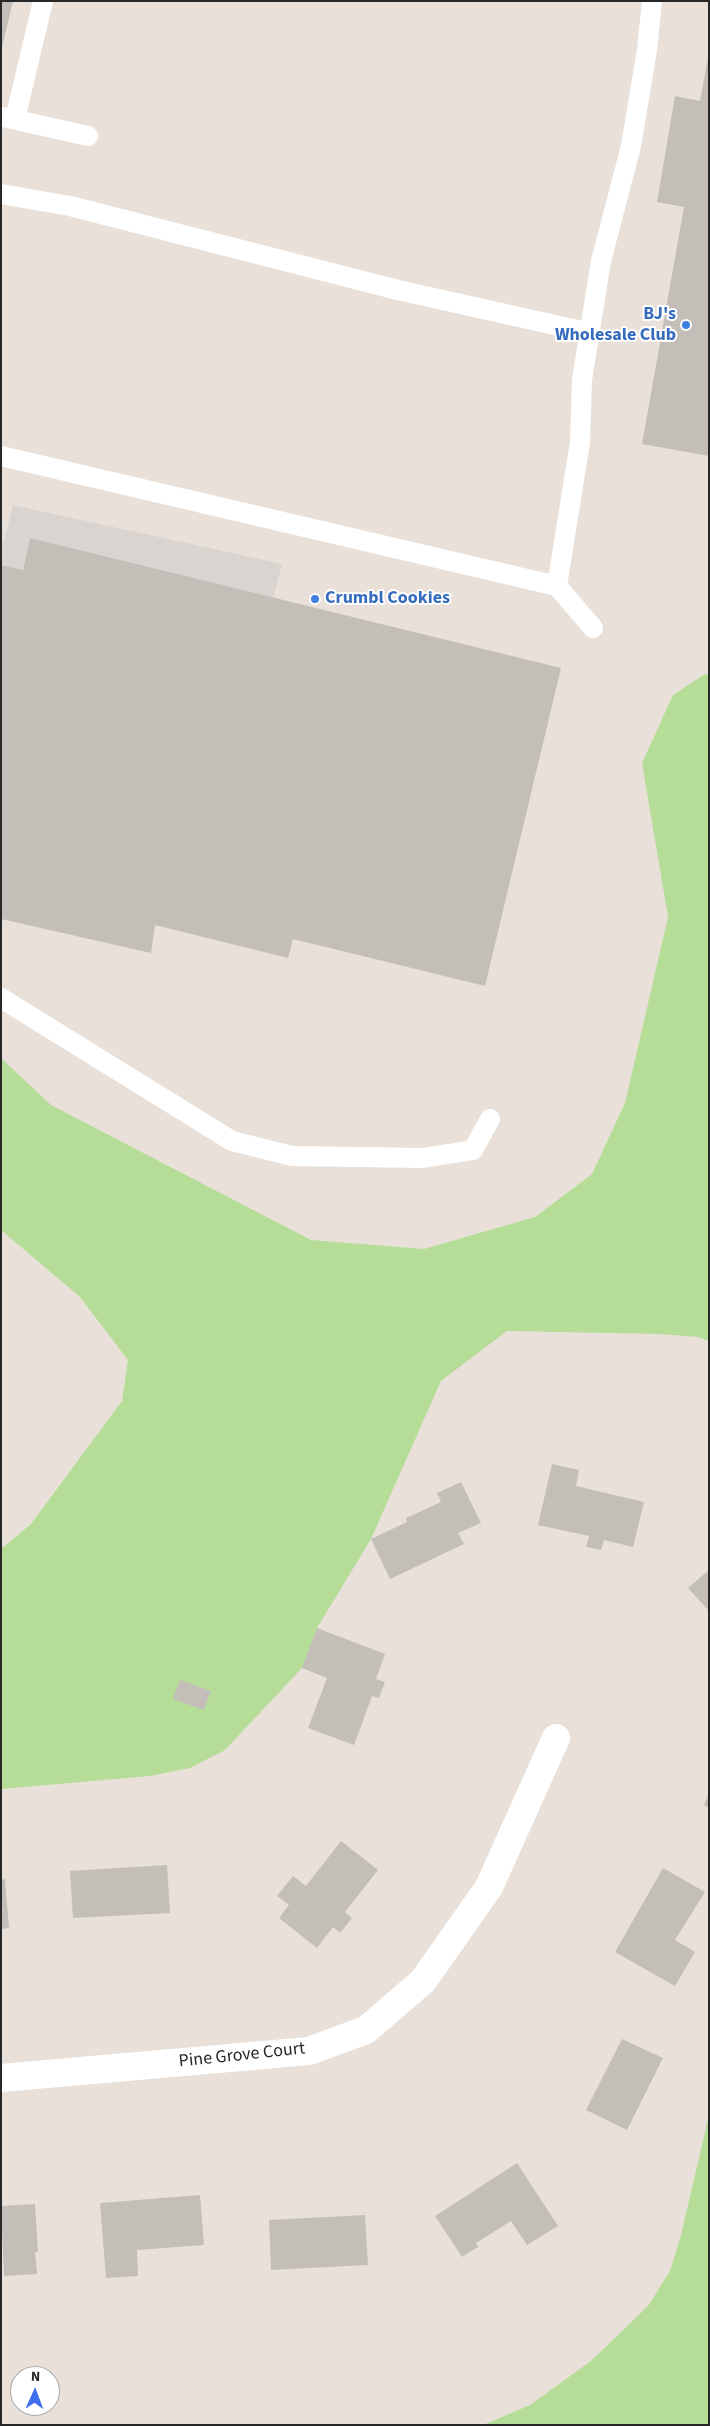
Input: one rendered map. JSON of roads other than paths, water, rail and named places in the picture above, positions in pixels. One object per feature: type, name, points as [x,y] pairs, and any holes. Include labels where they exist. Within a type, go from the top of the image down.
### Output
[{"type":"street","name":"Pine Grove Court","points":[[1,2078],[309,2051],[366,2030],[423,1981],[489,1887],[556,1738]]},
{"type":"lane","points":[[43,1],[8,117],[88,136]]},
{"type":"lane","points":[[557,586],[580,442],[582,380],[601,261],[631,146],[647,50],[652,1]]},
{"type":"lane","points":[[1,194],[70,206],[398,290],[591,333]]},
{"type":"lane","points":[[1,456],[557,586],[593,628]]},
{"type":"lane","points":[[1,998],[232,1140],[292,1156],[423,1158],[473,1150],[490,1119]]},
{"type":"place","name":"BJ's Wholesale Club","points":[[686,325]]},
{"type":"place","name":"Crumbl Cookies","points":[[315,599]]}]
